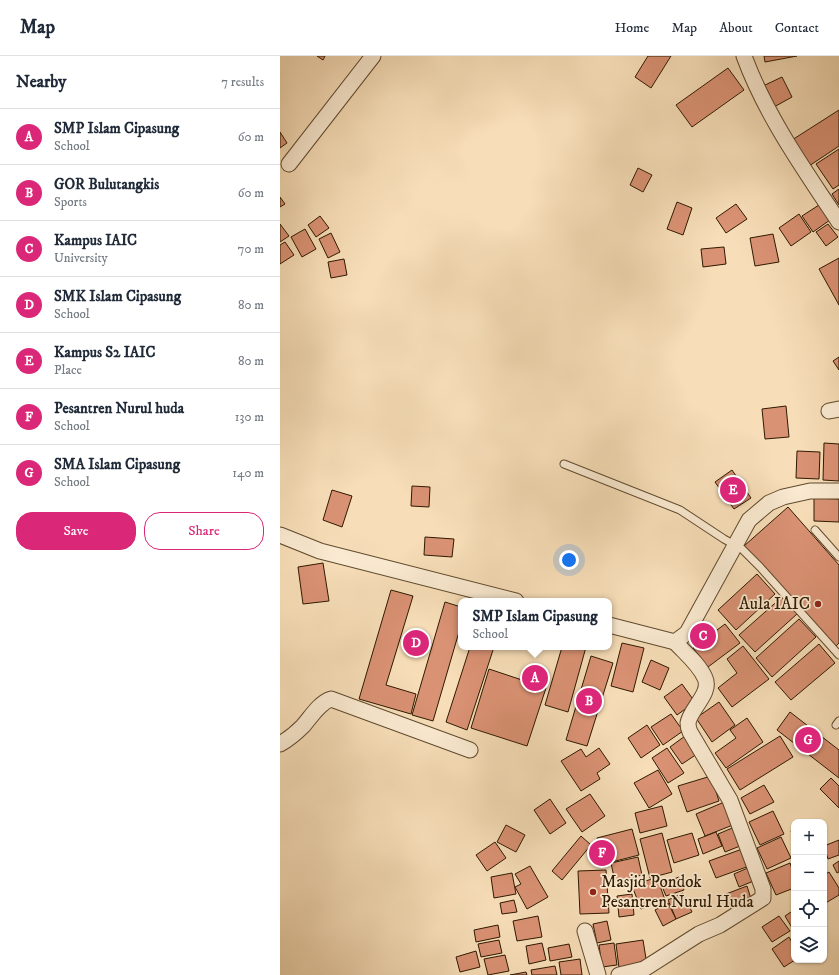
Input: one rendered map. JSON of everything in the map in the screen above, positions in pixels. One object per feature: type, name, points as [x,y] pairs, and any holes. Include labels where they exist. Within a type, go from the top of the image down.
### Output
[{"type":"street","points":[[289,164],[374,56]]},
{"type":"street","points":[[744,56],[767,110],[790,148],[839,222]]},
{"type":"street","points":[[681,638],[736,545],[749,520],[769,502],[783,497],[810,491],[839,491]]},
{"type":"street","points":[[280,535],[320,551],[504,598]]},
{"type":"street","points":[[612,626],[681,638],[701,670],[706,679],[707,686],[700,702],[690,717],[688,724],[690,732],[730,800],[763,888],[762,898],[720,925],[699,934],[644,969],[619,975]]},
{"type":"street","points":[[280,744],[290,738],[325,701],[331,699],[470,750]]},
{"type":"street","points":[[585,931],[598,975]]},
{"type":"lane","points":[[564,464],[680,510],[742,549],[839,654]]},
{"type":"lane","points":[[816,530],[839,557]]},
{"type":"building","points":[[317,56],[325,56],[323,60]]},
{"type":"building","points":[[648,56],[671,56],[651,88],[635,77]]},
{"type":"building","points":[[764,56],[797,56],[765,62]]},
{"type":"building","points":[[728,68],[744,90],[692,127],[676,105]]},
{"type":"building","points":[[782,77],[792,97],[774,107],[763,86]]},
{"type":"building","points":[[839,110],[839,146],[809,166],[792,140]]},
{"type":"building","points":[[280,132],[287,143],[280,148]]},
{"type":"building","points":[[839,149],[839,185],[833,189],[816,164]]},
{"type":"building","points":[[638,168],[652,175],[643,192],[630,185]]},
{"type":"building","points":[[839,189],[839,205],[832,194]]},
{"type":"building","points":[[280,197],[285,204],[280,207]]},
{"type":"building","points":[[677,202],[692,208],[683,235],[667,229]]},
{"type":"building","points":[[736,204],[747,219],[726,233],[716,218]]},
{"type":"building","points":[[819,205],[830,220],[813,232],[802,216]]},
{"type":"building","points":[[799,214],[811,232],[791,246],[779,228]]},
{"type":"building","points":[[320,216],[329,228],[316,237],[308,225]]},
{"type":"building","points":[[280,224],[289,236],[280,242]]},
{"type":"building","points":[[828,224],[838,237],[826,246],[816,232]]},
{"type":"building","points":[[305,229],[316,249],[302,257],[291,237]]},
{"type":"building","points":[[331,233],[340,252],[328,258],[319,239]]},
{"type":"building","points":[[773,234],[779,262],[755,266],[750,238]]},
{"type":"building","points":[[285,242],[294,255],[280,264],[280,245]]},
{"type":"building","points":[[724,247],[726,264],[703,267],[701,249]]},
{"type":"building","points":[[839,258],[839,305],[819,269]]},
{"type":"building","points":[[344,259],[347,275],[331,278],[328,262]]},
{"type":"building","points":[[839,357],[839,370],[833,361]]},
{"type":"building","points":[[786,406],[789,437],[765,439],[762,409]]},
{"type":"building","points":[[824,443],[839,444],[839,481],[823,480]]},
{"type":"building","points":[[797,451],[820,452],[819,479],[796,478]]},
{"type":"building","points":[[732,470],[751,498],[734,509],[715,482]]},
{"type":"building","points":[[412,486],[430,487],[429,507],[411,506]]},
{"type":"building","points":[[332,490],[352,496],[342,527],[323,520]]},
{"type":"building","points":[[814,498],[839,499],[839,522],[814,521]]},
{"type":"building","name":"Aula IAIC","points":[[788,507],[839,565],[839,643],[835,647],[744,546]]},
{"type":"building","points":[[425,537],[454,539],[452,557],[424,555]]},
{"type":"building","points":[[323,563],[329,601],[303,604],[298,567]]},
{"type":"building","points":[[757,574],[775,594],[736,630],[718,610]]},
{"type":"building","points":[[391,590],[413,596],[386,685],[416,694],[411,714],[359,699]]},
{"type":"building","points":[[782,597],[797,614],[755,652],[739,635]]},
{"type":"building","points":[[445,602],[458,606],[458,635],[433,721],[412,715]]},
{"type":"building","points":[[799,619],[816,637],[772,677],[756,658]]},
{"type":"building","points":[[725,624],[740,643],[708,667],[693,648]]},
{"type":"building","points":[[622,643],[644,648],[633,692],[611,686]]},
{"type":"building","points":[[819,644],[835,663],[791,700],[775,682]]},
{"type":"building","points":[[743,646],[769,679],[732,707],[718,688],[737,673],[727,659]]},
{"type":"building","points":[[469,650],[493,650],[467,730],[446,722]]},
{"type":"building","points":[[561,650],[585,650],[568,712],[545,705]]},
{"type":"building","points":[[591,656],[613,663],[587,746],[566,740]]},
{"type":"building","points":[[651,660],[669,668],[660,690],[642,682]]},
{"type":"building","points":[[489,669],[546,688],[527,746],[471,728]]},
{"type":"building","points":[[682,684],[695,702],[677,715],[664,697]]},
{"type":"building","points":[[719,702],[735,725],[712,742],[696,718]]},
{"type":"building","points":[[790,712],[839,750],[839,778],[777,730]]},
{"type":"building","points":[[671,714],[683,731],[663,745],[651,727]]},
{"type":"building","points":[[747,718],[763,742],[726,768],[715,753],[736,738],[730,730]]},
{"type":"building","points":[[647,725],[660,745],[641,758],[628,738]]},
{"type":"building","points":[[685,736],[697,754],[682,764],[670,747]]},
{"type":"building","points":[[780,736],[793,757],[740,790],[727,769]]},
{"type":"building","points":[[599,748],[610,764],[597,773],[600,779],[581,791],[561,761],[581,749],[586,757]]},
{"type":"building","points":[[667,748],[684,773],[668,783],[652,758]]},
{"type":"building","points":[[658,770],[672,794],[649,808],[634,783]]},
{"type":"building","points":[[711,776],[719,801],[687,812],[678,786]]},
{"type":"building","points":[[831,778],[839,786],[839,808],[820,789]]},
{"type":"building","points":[[764,785],[774,802],[750,814],[741,798]]},
{"type":"building","points":[[590,794],[605,816],[582,832],[566,809]]},
{"type":"building","points":[[550,799],[566,823],[550,834],[534,810]]},
{"type":"building","points":[[729,800],[738,823],[705,836],[696,814]]},
{"type":"building","points":[[662,806],[667,826],[640,833],[635,813]]},
{"type":"building","points":[[773,811],[784,834],[760,845],[749,822]]},
{"type":"building","points":[[506,825],[525,835],[516,852],[497,842]]},
{"type":"building","points":[[737,826],[745,844],[725,852],[718,834]]},
{"type":"building","points":[[632,829],[639,855],[604,864],[597,838]]},
{"type":"building","points":[[716,832],[722,846],[703,854],[698,839]]},
{"type":"building","points":[[662,833],[672,872],[650,878],[640,839]]},
{"type":"building","points":[[692,833],[699,855],[674,863],[667,840]]},
{"type":"building","points":[[581,836],[591,845],[562,880],[552,871]]},
{"type":"building","points":[[781,837],[791,858],[767,869],[757,848]]},
{"type":"building","points":[[839,840],[839,855],[828,859],[827,845]]},
{"type":"building","points":[[495,842],[506,858],[487,871],[476,855]]},
{"type":"building","points":[[745,848],[752,865],[716,878],[709,861]]},
{"type":"building","points":[[638,857],[642,875],[615,882],[611,863]]},
{"type":"building","points":[[839,861],[839,872],[837,873],[833,865]]},
{"type":"building","points":[[790,863],[791,889],[776,895],[766,873]]},
{"type":"building","points":[[530,866],[548,897],[527,909],[515,887],[521,884],[515,874]]},
{"type":"building","points":[[750,867],[756,880],[739,887],[734,874]]},
{"type":"building","name":"Masjid Pondok Pesantren Nurul Huda","points":[[606,870],[609,913],[580,914],[578,871]]},
{"type":"building","points":[[829,872],[839,888],[839,895],[827,902],[827,891],[827,873]]},
{"type":"building","points":[[512,873],[516,894],[494,898],[491,877]]},
{"type":"building","points":[[657,877],[665,900],[641,909],[632,886]]},
{"type":"building","points":[[679,877],[684,890],[666,896],[661,884]]},
{"type":"building","points":[[747,886],[752,902],[731,909],[726,894]]},
{"type":"building","points":[[683,893],[692,912],[676,919],[668,900]]},
{"type":"building","points":[[632,894],[634,915],[619,917],[617,896]]},
{"type":"building","points":[[514,900],[517,912],[502,914],[500,903]]},
{"type":"building","points":[[668,903],[676,919],[663,926],[655,910]]},
{"type":"building","points":[[791,912],[791,926],[785,916]]},
{"type":"building","points":[[538,916],[542,937],[517,941],[513,921]]},
{"type":"building","points":[[779,916],[790,931],[772,942],[762,927]]},
{"type":"building","points":[[607,921],[611,940],[597,943],[593,924]]},
{"type":"building","points":[[498,925],[500,937],[476,942],[474,930]]},
{"type":"building","points":[[789,937],[791,941],[791,963],[784,967],[772,949]]},
{"type":"building","points":[[499,940],[502,953],[481,957],[478,944]]},
{"type":"building","points":[[643,940],[647,965],[619,968],[616,944]]},
{"type":"building","points":[[542,943],[546,960],[529,964],[526,946]]},
{"type":"building","points":[[614,943],[617,965],[602,967],[599,945]]},
{"type":"building","points":[[569,944],[572,957],[550,961],[548,948]]},
{"type":"building","points":[[476,951],[480,967],[460,972],[456,957]]},
{"type":"building","points":[[505,955],[509,971],[488,975],[484,959]]},
{"type":"building","points":[[580,959],[582,975],[561,975],[559,962]]},
{"type":"building","points":[[555,966],[557,975],[532,975],[531,970]]},
{"type":"building","points":[[526,972],[527,975],[510,975]]},
{"type":"place","name":"Kampus S2 IAIC","points":[[733,490]]},
{"type":"place","name":"Aula IAIC","points":[[818,604]]},
{"type":"place","name":"Kampus IAIC","points":[[703,636]]},
{"type":"place","name":"SMK Islam Cipasung","points":[[416,643]]},
{"type":"place","name":"SMP Islam Cipasung","points":[[535,678]]},
{"type":"place","name":"GOR Bulutangkis","points":[[589,701]]},
{"type":"place","name":"SMA Islam Cipasung","points":[[808,740]]},
{"type":"place","name":"Pesantren Nurul huda","points":[[602,853]]},
{"type":"place","name":"Masjid Pondok Pesantren Nurul Huda","points":[[593,892]]}]
